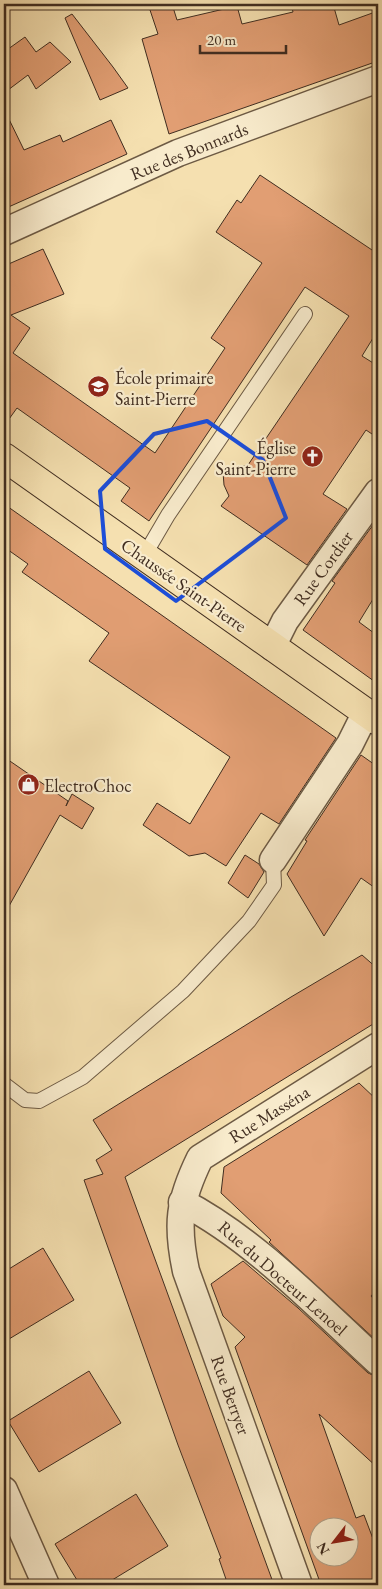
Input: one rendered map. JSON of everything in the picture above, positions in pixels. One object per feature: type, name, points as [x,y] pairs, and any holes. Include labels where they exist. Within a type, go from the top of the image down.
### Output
[{"type":"main road","name":"Chaussée Saint-Pierre","points":[[4,457],[372,716]]},
{"type":"street","name":"Rue des Bonnards","points":[[4,232],[178,153],[378,79]]},
{"type":"street","name":"Rue Cordier","points":[[272,647],[286,622],[378,492]]},
{"type":"street","name":"Chaussée Saint-Pierre","points":[[273,860],[350,744],[372,716]]},
{"type":"street","name":"Rue Masséna","points":[[182,1202],[200,1158],[375,1055]]},
{"type":"street","name":"Rue du Docteur Lenoel","points":[[182,1202],[210,1216],[248,1245],[378,1362]]},
{"type":"street","name":"Rue Berryer","points":[[182,1202],[180,1240],[186,1272],[299,1585]]},
{"type":"street","points":[[4,1490],[46,1585]]},
{"type":"lane","points":[[144,556],[168,515],[305,314]]},
{"type":"lane","points":[[4,1084],[25,1100],[39,1101],[83,1077],[183,991],[249,921],[274,885],[273,860]]},
{"type":"highlighted area","points":[[207,421],[263,460],[286,518],[176,601],[105,549],[100,491],[154,434]]},
{"type":"building","points":[[148,4],[172,4],[177,20],[237,6],[242,24],[293,12],[291,4],[333,4],[339,25],[378,11],[378,61],[169,134],[142,39],[158,34]]},
{"type":"building","points":[[72,14],[128,88],[100,100],[65,18]]},
{"type":"building","points":[[25,37],[36,52],[50,42],[71,62],[36,89],[28,75],[4,93],[4,52]]},
{"type":"building","points":[[4,109],[24,150],[60,135],[63,142],[111,120],[127,154],[4,209]]},
{"type":"building","points":[[260,175],[378,254],[378,330],[362,356],[378,366],[378,438],[366,430],[323,494],[347,509],[307,565],[221,506],[229,496],[224,485],[223,472],[248,465],[349,316],[305,287],[149,521],[121,501],[130,488],[17,408],[4,426],[4,266],[43,249],[64,294],[11,315],[30,328],[13,353],[155,453],[225,348],[211,338],[262,263],[216,232],[237,200],[241,203]]},
{"type":"building","points":[[4,504],[336,738],[279,824],[261,813],[226,866],[205,853],[189,856],[143,825],[157,803],[190,824],[230,757],[89,661],[109,633],[22,572],[28,564],[4,547]]},
{"type":"building","points":[[373,525],[378,529],[378,591],[359,622],[378,636],[378,684],[303,630],[335,583],[332,581]]},
{"type":"building","points":[[361,755],[378,767],[378,890],[361,878],[324,936],[287,874],[307,841],[305,840]]},
{"type":"building","points":[[4,757],[68,801],[66,806],[72,794],[94,808],[82,829],[60,815],[4,915]]},
{"type":"building","points":[[245,855],[259,864],[264,872],[248,898],[228,883]]},
{"type":"building","points":[[362,955],[378,969],[378,1021],[125,1177],[274,1585],[228,1585],[219,1559],[221,1558],[178,1445],[84,1180],[103,1174],[96,1160],[112,1150],[93,1120]]},
{"type":"building","points":[[359,1083],[378,1101],[378,1288],[371,1296],[378,1304],[378,1342],[269,1242],[271,1240],[221,1193],[224,1167]]},
{"type":"building","points":[[43,1248],[74,1300],[4,1342],[4,1272]]},
{"type":"building","points":[[243,1261],[298,1308],[368,1373],[378,1377],[378,1468],[319,1414],[355,1516],[310,1516],[310,1555],[235,1347],[245,1337],[223,1316],[211,1284]]},
{"type":"building","points":[[89,1371],[121,1423],[39,1472],[8,1421]]},
{"type":"building","points":[[136,1494],[168,1546],[104,1585],[80,1585],[55,1544]]},
{"type":"building","points":[[364,1515],[378,1552],[378,1585],[321,1585],[314,1566],[360,1566],[360,1516]]},
{"type":"place","name":"École primaire Saint-Pierre","points":[[99,387]]},
{"type":"place","name":"Église Saint-Pierre","points":[[312,457]]},
{"type":"place","name":"ElectroChoc","points":[[28,785]]}]
